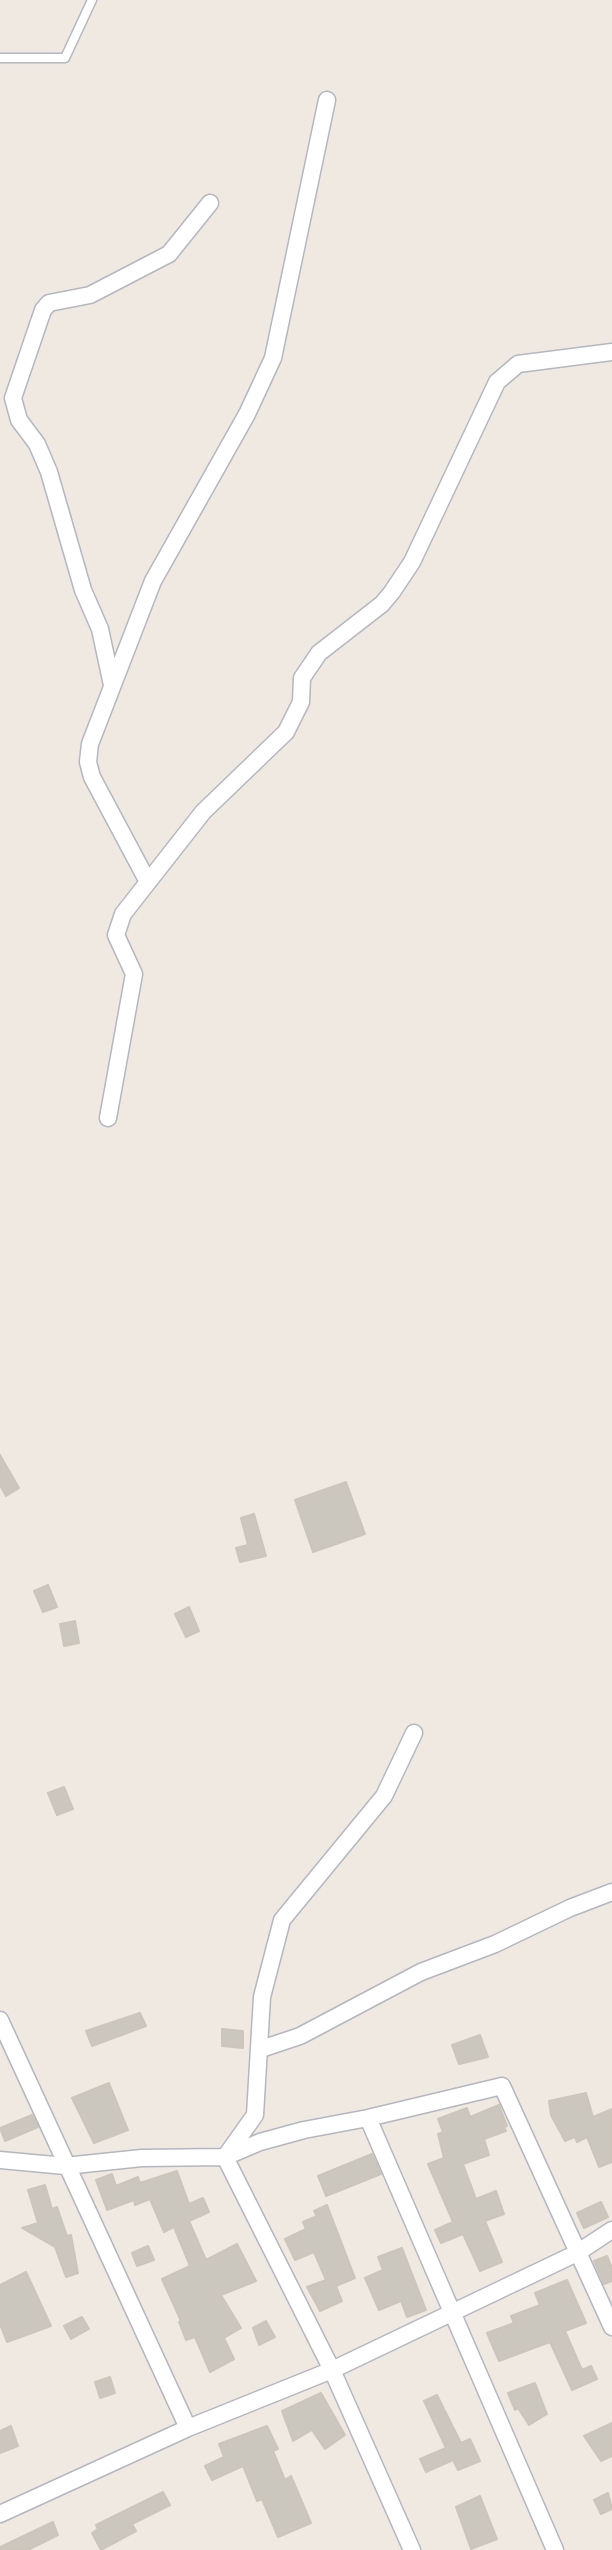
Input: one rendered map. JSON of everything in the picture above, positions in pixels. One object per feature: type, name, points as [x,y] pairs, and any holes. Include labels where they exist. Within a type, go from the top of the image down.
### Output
[{"type":"street","points":[[148,883],[102,800],[88,762],[89,744],[153,581],[247,414],[273,358],[327,100]]},
{"type":"street","points":[[113,685],[100,629],[81,583],[49,472],[37,443],[19,420],[13,398],[43,310],[49,303],[90,295],[169,254],[210,203]]},
{"type":"street","points":[[108,1118],[134,974],[118,942],[116,927],[203,812],[286,732],[300,702],[302,678],[318,653],[382,604],[392,592],[412,562],[497,382],[518,364],[612,352]]},
{"type":"street","points":[[225,2157],[255,2115],[262,1997],[282,1920],[384,1796],[414,1732]]},
{"type":"street","points":[[261,2049],[300,2036],[421,1972],[495,1944],[570,1908],[612,1892]]},
{"type":"street","points":[[0,2020],[188,2428]]},
{"type":"street","points":[[0,2160],[65,2166],[142,2158],[225,2157],[271,2139],[368,2119],[502,2086],[612,2327]]},
{"type":"street","points":[[368,2119],[555,2550]]},
{"type":"street","points":[[225,2157],[332,2370],[412,2550]]},
{"type":"street","points":[[0,2514],[188,2428],[332,2370],[577,2253],[612,2230]]},
{"type":"lane","points":[[0,58],[65,58],[92,0]]},
{"type":"building","points":[[0,1455],[19,1488],[6,1496],[0,1485]]},
{"type":"building","points":[[346,1482],[365,1534],[313,1552],[295,1500]]},
{"type":"building","points":[[254,1514],[266,1556],[240,1562],[236,1548],[248,1545],[241,1518]]},
{"type":"building","points":[[48,1585],[57,1607],[43,1612],[34,1591]]},
{"type":"building","points":[[189,1607],[199,1631],[186,1637],[175,1614]]},
{"type":"building","points":[[75,1621],[79,1643],[64,1646],[60,1624]]},
{"type":"building","points":[[64,1787],[73,1809],[57,1815],[48,1793]]},
{"type":"building","points":[[140,2013],[146,2026],[92,2046],[86,2031]]},
{"type":"building","points":[[222,2029],[243,2031],[243,2048],[222,2046]]},
{"type":"building","points":[[480,2035],[488,2057],[459,2064],[452,2045]]},
{"type":"building","points":[[109,2083],[128,2130],[94,2143],[72,2098]]},
{"type":"building","points":[[586,2093],[593,2117],[612,2109],[612,2162],[599,2167],[587,2137],[577,2142],[575,2137],[565,2141],[551,2115],[549,2101]]},
{"type":"building","points":[[499,2105],[507,2126],[504,2127],[506,2131],[484,2139],[489,2155],[463,2164],[476,2199],[496,2191],[504,2214],[485,2221],[502,2262],[480,2271],[463,2234],[441,2243],[435,2230],[453,2222],[428,2164],[444,2158],[438,2134],[443,2132],[438,2119],[467,2108],[470,2117]]},
{"type":"building","points":[[32,2115],[38,2127],[5,2141],[0,2128]]},
{"type":"building","points":[[372,2154],[381,2174],[326,2196],[318,2176]]},
{"type":"building","points":[[177,2171],[189,2204],[203,2198],[209,2212],[189,2221],[206,2260],[237,2244],[256,2281],[221,2295],[241,2328],[224,2338],[234,2359],[210,2372],[195,2337],[186,2340],[179,2322],[181,2321],[162,2279],[190,2266],[174,2227],[164,2232],[150,2199],[135,2205],[134,2200],[107,2210],[96,2180],[112,2174],[116,2186],[138,2177],[140,2183]]},
{"type":"building","points":[[45,2185],[52,2209],[57,2207],[67,2236],[71,2235],[78,2273],[66,2277],[55,2247],[22,2228],[38,2223],[28,2190]]},
{"type":"building","points":[[601,2202],[608,2217],[584,2228],[577,2213]]},
{"type":"building","points":[[327,2205],[355,2278],[336,2286],[342,2301],[320,2311],[307,2287],[326,2280],[314,2252],[295,2260],[285,2239],[306,2229],[303,2222],[317,2216],[314,2211]]},
{"type":"building","points":[[148,2246],[154,2260],[137,2266],[132,2253]]},
{"type":"building","points":[[402,2248],[426,2310],[407,2317],[401,2301],[379,2310],[365,2278],[383,2270],[378,2257]]},
{"type":"building","points":[[607,2256],[612,2268],[612,2281],[604,2284],[594,2261]]},
{"type":"building","points":[[26,2272],[51,2326],[7,2342],[0,2324],[0,2285]]},
{"type":"building","points":[[567,2280],[586,2323],[565,2331],[582,2370],[591,2366],[597,2379],[572,2390],[550,2342],[499,2361],[487,2333],[514,2323],[511,2316],[540,2305],[535,2293]]},
{"type":"building","points":[[82,2317],[89,2329],[71,2339],[64,2326]]},
{"type":"building","points":[[266,2321],[275,2337],[259,2345],[253,2328]]},
{"type":"building","points":[[110,2377],[115,2393],[100,2398],[95,2382]]},
{"type":"building","points":[[535,2383],[547,2414],[529,2425],[518,2408],[515,2410],[508,2393]]},
{"type":"building","points":[[321,2393],[345,2435],[325,2449],[312,2430],[293,2441],[282,2411]]},
{"type":"building","points":[[437,2395],[461,2443],[470,2439],[480,2461],[458,2470],[453,2460],[426,2472],[420,2459],[446,2448],[424,2401]]},
{"type":"building","points":[[612,2423],[612,2456],[601,2461],[584,2436]]},
{"type":"building","points":[[11,2426],[18,2446],[0,2453],[0,2431]]},
{"type":"building","points":[[267,2426],[278,2449],[273,2451],[285,2480],[291,2476],[311,2523],[278,2537],[262,2499],[257,2501],[243,2466],[212,2480],[205,2466],[224,2457],[219,2444]]},
{"type":"building","points":[[163,2492],[170,2505],[132,2524],[136,2531],[101,2550],[92,2533],[98,2529],[96,2525]]},
{"type":"building","points":[[608,2493],[612,2509],[601,2514],[594,2500]]},
{"type":"building","points":[[480,2496],[497,2539],[471,2549],[456,2507]]},
{"type":"building","points":[[53,2522],[58,2535],[28,2550],[0,2550],[0,2547]]}]
